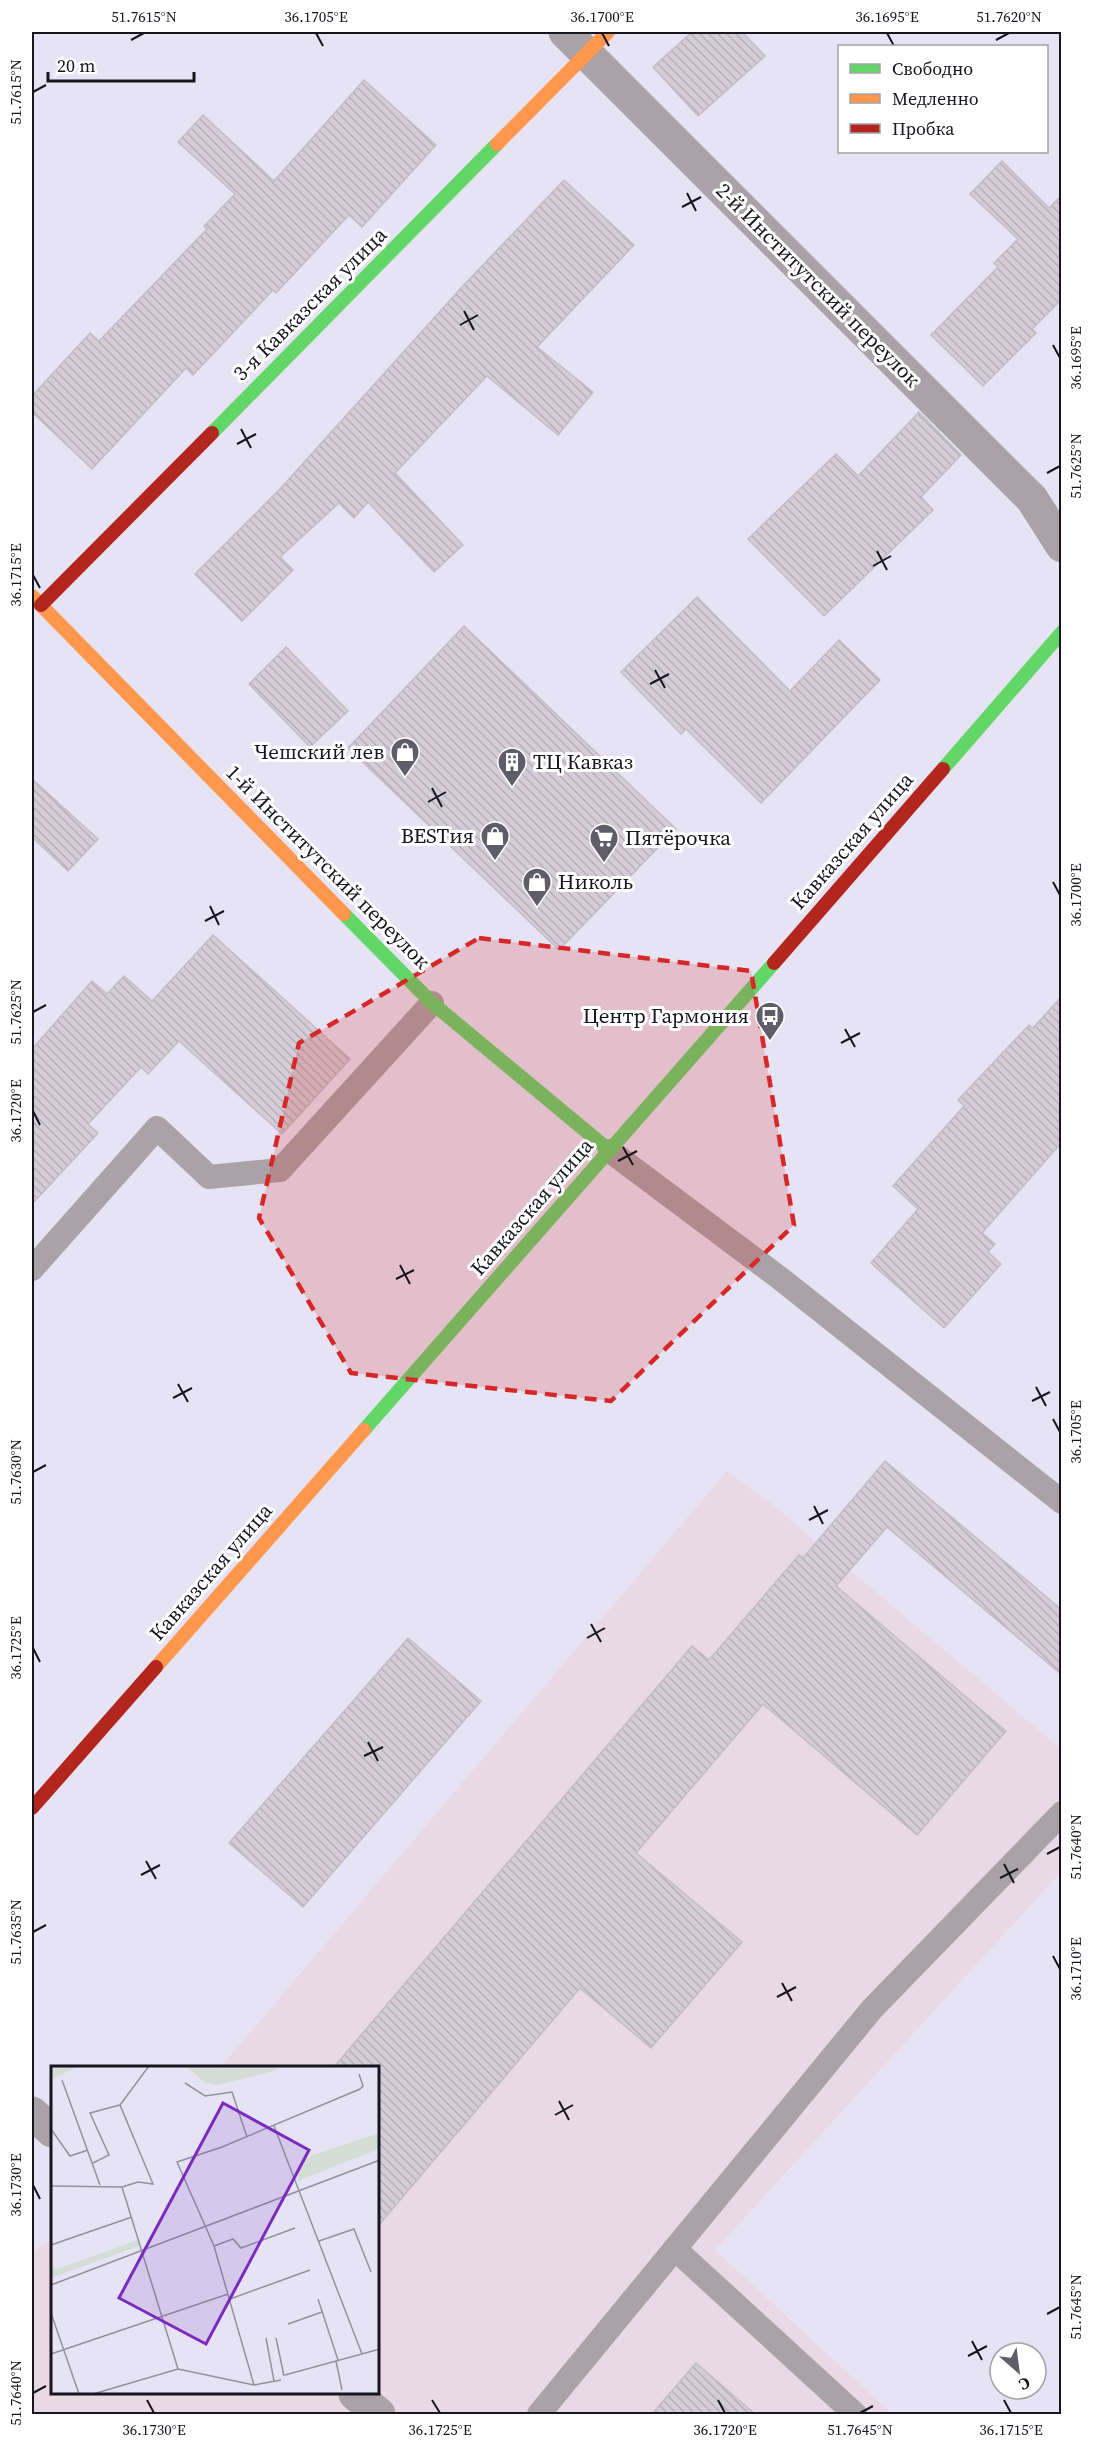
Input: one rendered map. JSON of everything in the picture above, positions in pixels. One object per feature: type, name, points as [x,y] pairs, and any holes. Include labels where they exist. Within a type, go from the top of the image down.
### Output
[{"type":"street","name":"2-й Институтский переулок","points":[[587,39],[1032,499],[1062,546]]},
{"type":"street","name":"3-я Кавказская улица","points":[[36,600],[587,39]]},
{"type":"street","name":"1-й Институтский переулок","points":[[36,600],[432,1003],[610,1151]]},
{"type":"street","name":"Кавказская улица","points":[[32,1808],[610,1151],[1062,632]]},
{"type":"street","points":[[32,2113],[51,2130]]},
{"type":"street","points":[[356,2395],[379,2415]]},
{"type":"lane","points":[[32,1269],[157,1128],[209,1177],[280,1170],[432,1003]]},
{"type":"lane","points":[[610,1151],[781,1279],[1062,1502]]},
{"type":"lane","points":[[538,2415],[872,2009],[1062,1814]]},
{"type":"lane","points":[[675,2249],[855,2415]]},
{"type":"highlighted area","points":[[479,938],[751,971],[794,1225],[611,1401],[351,1373],[259,1218],[299,1043]]},
{"type":"shaded area","points":[[727,1471],[773,1505],[1061,1749],[1061,1872],[715,2250],[892,2414],[32,2414],[32,2252],[51,2241],[51,2395],[380,2395],[380,2066],[222,2066]]},
{"type":"building","points":[[692,32],[742,32],[765,56],[698,116],[653,67]]},
{"type":"building","points":[[364,80],[436,145],[362,227],[349,215],[276,293],[273,290],[193,375],[186,368],[92,469],[32,412],[32,396],[90,333],[99,341],[207,229],[204,226],[235,194],[178,142],[203,115],[274,181]]},
{"type":"building","points":[[1002,161],[1049,208],[1062,195],[1062,299],[1032,329],[1036,333],[983,386],[931,335],[998,267],[994,263],[1018,239],[970,194]]},
{"type":"building","points":[[564,180],[634,245],[537,347],[593,392],[558,435],[487,376],[395,473],[463,545],[434,572],[368,502],[354,518],[339,503],[280,557],[293,570],[242,621],[195,574],[279,490],[461,288]]},
{"type":"building","points":[[919,412],[961,455],[921,497],[933,510],[824,616],[748,539],[836,454],[858,476]]},
{"type":"building","points":[[697,597],[790,691],[839,640],[880,680],[761,803],[686,729],[681,734],[621,672]]},
{"type":"building","name":"ТЦ Кавказ","points":[[464,626],[676,829],[559,950],[348,748]]},
{"type":"building","points":[[286,647],[348,711],[310,747],[249,684]]},
{"type":"building","points":[[32,779],[98,839],[68,871],[32,837]]},
{"type":"building","points":[[213,935],[350,1059],[282,1134],[179,1041],[148,1074],[141,1067],[88,1124],[98,1133],[32,1204],[32,1049],[92,981],[107,994],[124,976],[152,1001]]},
{"type":"building","points":[[1062,996],[1062,1142],[982,1233],[995,1244],[988,1252],[1001,1264],[944,1328],[871,1263],[918,1209],[893,1186],[964,1106],[958,1100],[1029,1025],[1033,1028]]},
{"type":"building","points":[[885,1461],[1062,1610],[1062,1675],[887,1527],[836,1586],[1006,1731],[917,1835],[763,1704],[636,1853],[742,1942],[651,2048],[580,1988],[380,2224],[380,2066],[335,2066],[692,1646],[709,1660],[799,1555],[803,1558]]},
{"type":"building","points":[[408,1638],[481,1701],[303,1907],[229,1843]]},
{"type":"building","points":[[696,2363],[756,2415],[651,2415]]},
{"type":"traffic: fast","points":[[212,433],[497,144]]},
{"type":"traffic: fast","points":[[943,769],[1062,632]]},
{"type":"traffic: fast","points":[[344,914],[432,1003],[610,1151]]},
{"type":"traffic: fast","points":[[364,1430],[774,963]]},
{"type":"traffic: slow","points":[[497,144],[608,32]]},
{"type":"traffic: slow","points":[[32,596],[344,914]]},
{"type":"traffic: slow","points":[[156,1667],[364,1430]]},
{"type":"traffic: jam","points":[[41,605],[212,433]]},
{"type":"traffic: jam","points":[[774,963],[943,769]]},
{"type":"traffic: jam","points":[[32,1808],[156,1667]]},
{"type":"place","name":"Чешский лев","points":[[405,778]]},
{"type":"place","name":"ТЦ Кавказ","points":[[512,788]]},
{"type":"place","name":"BESTия","points":[[495,862]]},
{"type":"place","name":"Пятёрочка","points":[[604,864]]},
{"type":"place","name":"Николь","points":[[537,908]]},
{"type":"place","name":"Центр Гармония","points":[[770,1042]]}]
